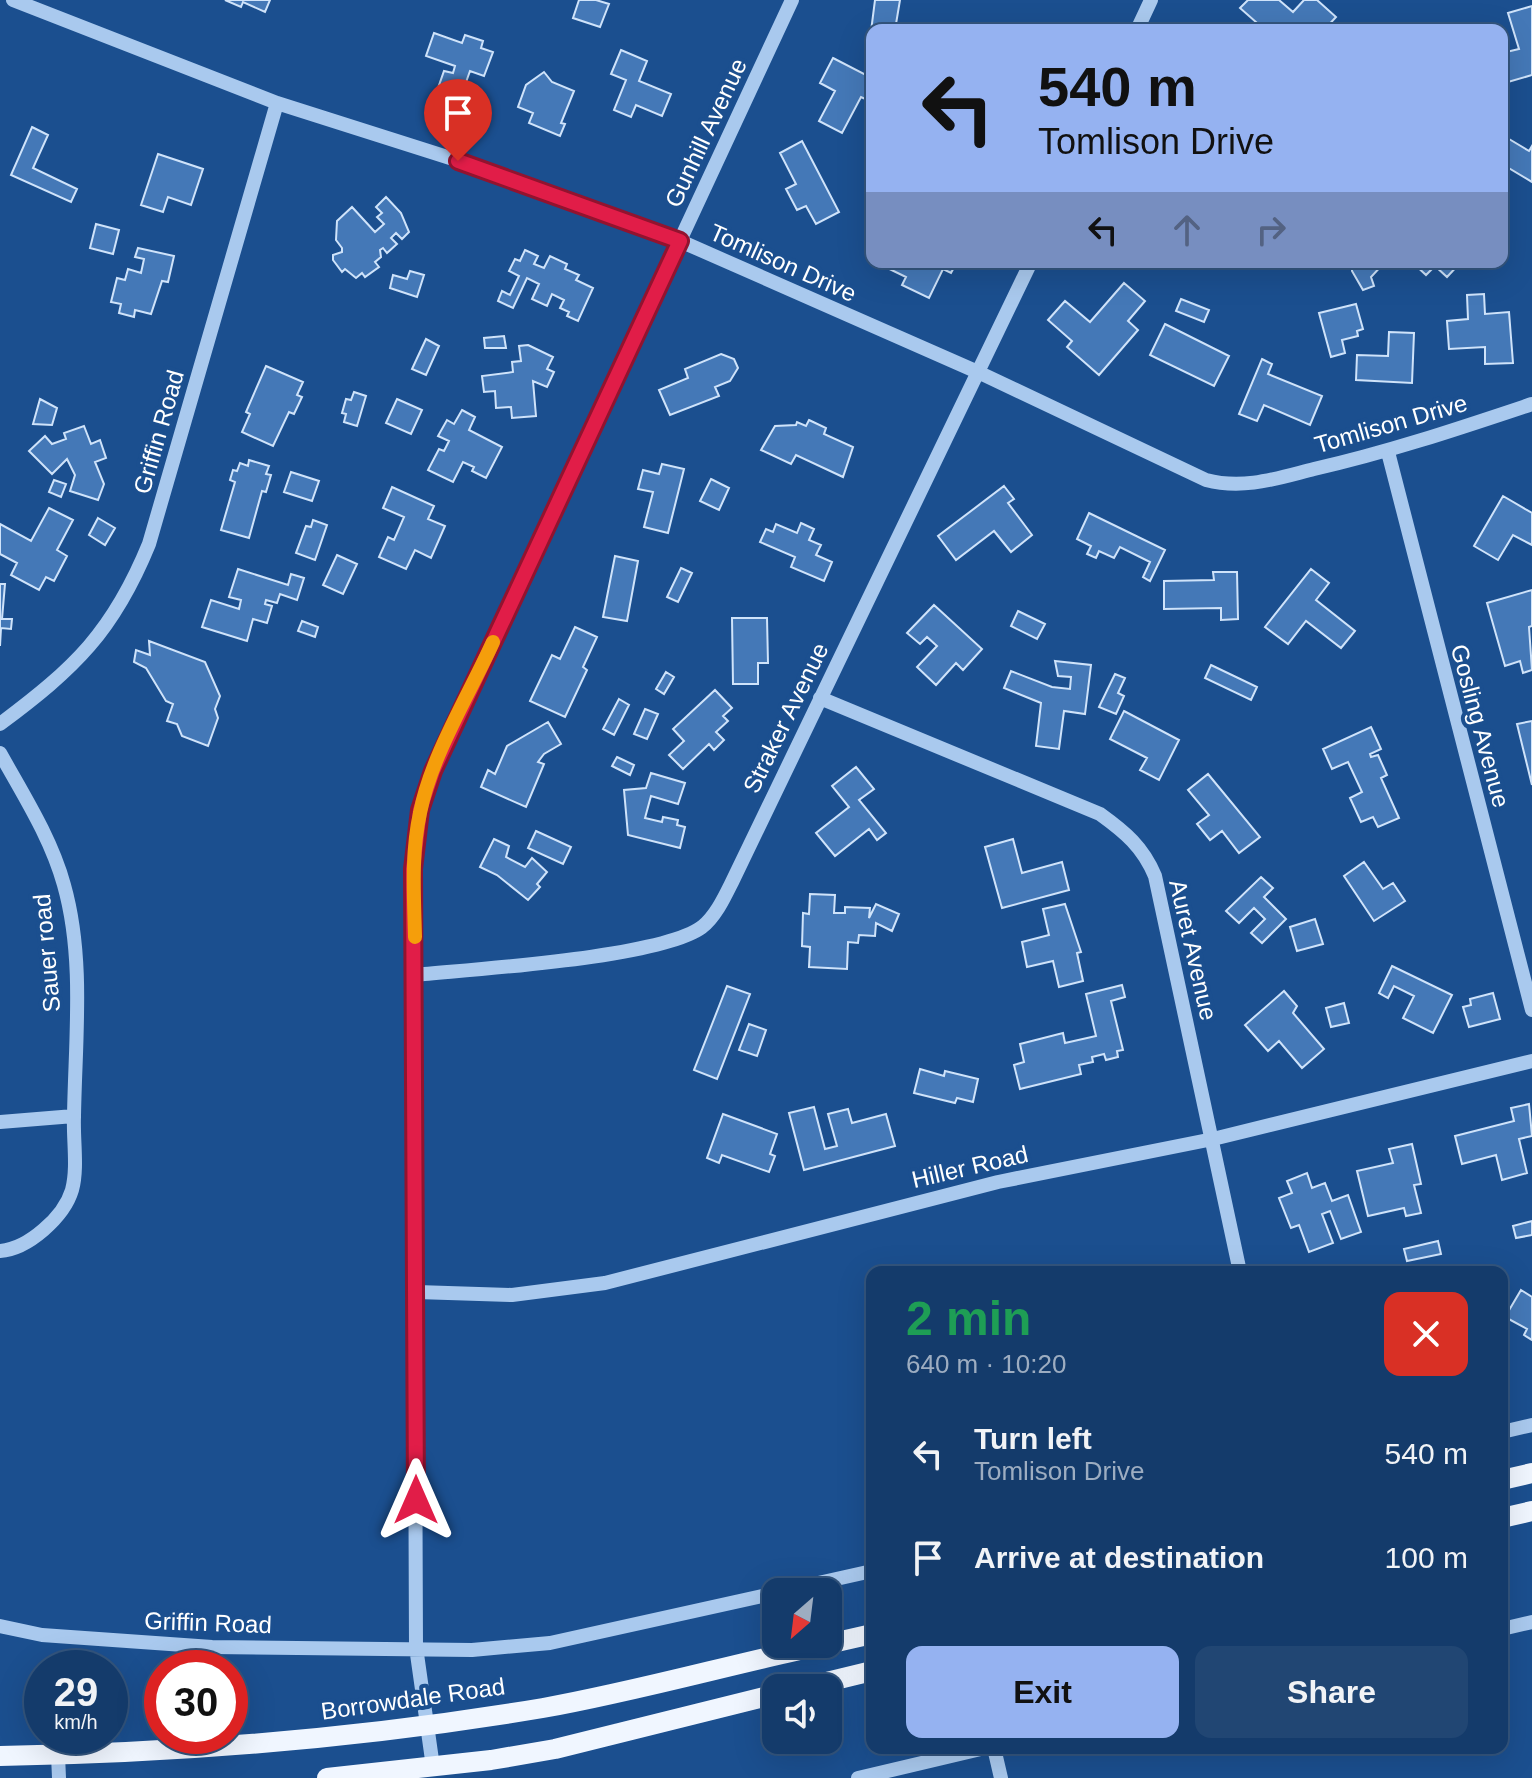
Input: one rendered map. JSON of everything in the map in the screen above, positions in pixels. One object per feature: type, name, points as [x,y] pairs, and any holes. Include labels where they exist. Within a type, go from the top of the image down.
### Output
[{"type":"main road","points":[[1508,1479],[1532,1473]]},
{"type":"main road","points":[[1508,1517],[1532,1511]]},
{"type":"main road","name":"Borrowdale Road","points":[[842,1641],[866,1635]]},
{"type":"main road","name":"Borrowdale Road","points":[[0,1756],[279,1742],[428,1724],[544,1707],[765,1658]]},
{"type":"main road","points":[[842,1678],[866,1672]]},
{"type":"main road","points":[[327,1778],[433,1767],[555,1749],[762,1697]]},
{"type":"street","name":"Tomlison Drive","points":[[13,0],[277,103],[488,170],[680,241],[980,373],[1206,480],[1228,486],[1257,483],[1388,452],[1532,404]]},
{"type":"street","name":"Gunhill Avenue","points":[[433,1767],[416,1647],[415,839],[420,810],[433,771],[792,0]]},
{"type":"street","points":[[1140,24],[1151,0]]},
{"type":"street","name":"Griffin Road","points":[[0,724],[81,656],[106,629],[132,587],[149,544],[277,103]]},
{"type":"street","name":"Straker Avenue","points":[[415,975],[628,949],[675,939],[702,926],[719,906],[733,880],[1028,268]]},
{"type":"street","name":"Gosling Avenue","points":[[1388,452],[1532,1010]]},
{"type":"street","name":"Auret Avenue","points":[[820,698],[1100,814],[1129,834],[1147,857],[1155,876],[1239,1266]]},
{"type":"street","name":"Sauer road","points":[[0,753],[54,854],[69,908],[77,1064],[72,1190],[58,1215],[38,1234],[0,1251]]},
{"type":"street","name":"Hiller Road","points":[[417,1292],[512,1295],[605,1283],[998,1182],[1213,1139],[1532,1061]]},
{"type":"street","points":[[0,1122],[74,1116]]},
{"type":"street","points":[[1508,1431],[1532,1425]]},
{"type":"street","name":"Griffin Road","points":[[840,1578],[866,1572]]},
{"type":"street","name":"Griffin Road","points":[[0,1626],[42,1635],[212,1647],[472,1650],[550,1643],[762,1595]]},
{"type":"street","points":[[1508,1628],[1532,1622]]},
{"type":"street","points":[[858,1778],[960,1754]]},
{"type":"street","points":[[995,1754],[1001,1778]]},
{"type":"street","points":[[58,1755],[59,1778]]},
{"type":"building","points":[[225,0],[270,0],[265,12],[243,2],[241,7]]},
{"type":"building","points":[[579,0],[609,4],[600,27],[573,18]]},
{"type":"building","points":[[875,0],[900,0],[896,24],[872,24]]},
{"type":"building","points":[[1248,0],[1279,0],[1293,12],[1304,0],[1317,0],[1336,17],[1330,24],[1258,24],[1240,8]]},
{"type":"building","points":[[1532,6],[1532,75],[1508,82],[1508,52],[1519,49],[1508,13]]},
{"type":"building","points":[[434,33],[462,43],[465,35],[483,41],[481,48],[493,52],[484,76],[470,71],[460,99],[437,91],[444,71],[453,73],[455,66],[426,56]]},
{"type":"building","points":[[621,50],[647,61],[639,81],[671,94],[662,116],[636,105],[631,117],[614,110],[626,80],[611,74]]},
{"type":"building","points":[[833,58],[866,75],[866,99],[861,97],[842,133],[819,121],[835,91],[820,83]]},
{"type":"building","points":[[544,72],[552,82],[574,91],[561,123],[565,124],[560,136],[529,123],[533,113],[518,107],[526,85]]},
{"type":"building","points":[[32,127],[48,135],[33,168],[77,189],[71,202],[11,175]]},
{"type":"building","points":[[1508,138],[1529,151],[1532,146],[1532,182],[1508,168]]},
{"type":"building","points":[[802,141],[839,212],[816,224],[806,206],[797,210],[786,189],[796,184],[780,153]]},
{"type":"building","points":[[158,154],[203,169],[191,205],[168,197],[163,212],[141,205]]},
{"type":"building","points":[[386,197],[401,213],[409,232],[402,239],[396,233],[391,238],[397,244],[387,253],[383,248],[380,250],[381,257],[375,262],[379,267],[365,277],[362,273],[356,278],[345,269],[342,272],[333,260],[333,255],[342,252],[336,240],[337,221],[352,207],[375,232],[384,224],[377,217],[382,213],[376,207]]},
{"type":"building","points":[[96,224],[119,230],[113,254],[90,248]]},
{"type":"building","points":[[138,248],[174,256],[168,282],[162,281],[151,314],[135,310],[134,317],[119,313],[121,304],[111,302],[117,278],[125,280],[128,269],[141,273],[144,259],[135,257]]},
{"type":"building","points":[[525,250],[538,256],[534,264],[544,268],[550,256],[567,264],[565,269],[579,275],[576,280],[593,288],[578,321],[560,308],[564,300],[552,294],[547,306],[532,299],[539,284],[527,278],[513,308],[498,301],[502,291],[510,295],[519,276],[509,271],[515,259],[520,261]]},
{"type":"building","points":[[887,268],[954,268],[951,273],[943,269],[929,298],[902,285],[906,277]]},
{"type":"building","points":[[1352,268],[1379,268],[1371,277],[1374,286],[1363,290]]},
{"type":"building","points":[[1418,268],[1433,268],[1426,275]]},
{"type":"building","points":[[1437,268],[1455,268],[1447,277]]},
{"type":"building","points":[[410,271],[424,275],[417,297],[390,288],[393,275],[407,279]]},
{"type":"building","points":[[1124,283],[1145,301],[1128,321],[1138,330],[1099,375],[1067,347],[1072,341],[1048,320],[1065,301],[1090,322]]},
{"type":"building","points":[[1484,294],[1485,314],[1509,312],[1513,363],[1485,364],[1485,347],[1449,349],[1447,321],[1468,319],[1467,295]]},
{"type":"building","points":[[1181,299],[1209,310],[1204,322],[1176,311]]},
{"type":"building","points":[[1356,304],[1363,329],[1357,331],[1358,336],[1342,340],[1345,353],[1331,357],[1319,313]]},
{"type":"building","points":[[1165,324],[1229,356],[1214,386],[1150,355]]},
{"type":"building","points":[[1389,332],[1414,333],[1412,383],[1356,380],[1357,355],[1388,356]]},
{"type":"building","points":[[504,336],[506,348],[485,348],[484,338]]},
{"type":"building","points":[[426,339],[439,346],[426,375],[412,369]]},
{"type":"building","points":[[528,345],[553,357],[547,369],[554,372],[547,387],[533,381],[536,416],[512,418],[511,407],[496,408],[495,391],[484,392],[482,376],[513,372],[512,362],[521,361],[519,346]]},
{"type":"building","points":[[721,354],[734,359],[738,368],[730,381],[715,387],[719,396],[670,415],[659,390],[688,378],[685,369]]},
{"type":"building","points":[[1262,359],[1272,364],[1268,374],[1322,396],[1310,425],[1264,405],[1257,421],[1239,414]]},
{"type":"building","points":[[266,366],[303,382],[297,395],[302,397],[294,414],[289,412],[273,446],[242,432],[250,414],[246,412]]},
{"type":"building","points":[[354,392],[366,396],[357,426],[344,422],[346,414],[342,413],[346,399],[351,400]]},
{"type":"building","points":[[40,399],[57,408],[52,425],[33,424]]},
{"type":"building","points":[[397,399],[422,410],[411,434],[386,423]]},
{"type":"building","points":[[462,410],[475,417],[469,430],[502,447],[486,478],[463,462],[453,482],[428,470],[439,449],[444,451],[449,441],[438,436],[447,420],[454,424]]},
{"type":"building","points":[[809,420],[826,428],[824,434],[853,447],[843,477],[796,455],[791,464],[761,450],[775,426],[796,425],[797,422],[806,426]]},
{"type":"building","points":[[84,426],[91,444],[100,440],[106,458],[95,462],[104,484],[98,500],[70,491],[75,475],[67,459],[52,474],[29,451],[45,436],[52,444],[66,439],[64,433]]},
{"type":"building","points":[[249,460],[269,466],[266,474],[271,475],[266,492],[262,491],[249,538],[221,530],[235,482],[230,480],[233,470],[237,471],[240,463],[248,466]]},
{"type":"building","points":[[662,464],[684,469],[668,533],[644,527],[653,492],[638,489],[643,470],[659,474]]},
{"type":"building","points":[[291,472],[319,481],[312,501],[284,492]]},
{"type":"building","points":[[711,479],[729,488],[719,510],[700,501]]},
{"type":"building","points":[[54,480],[66,484],[61,497],[49,492]]},
{"type":"building","points":[[1004,486],[1014,499],[1008,503],[1032,535],[1011,552],[994,531],[956,560],[938,536]]},
{"type":"building","points":[[392,487],[434,506],[428,519],[445,526],[431,558],[415,550],[406,569],[379,557],[388,537],[394,540],[404,517],[383,508]]},
{"type":"building","points":[[1503,496],[1532,513],[1532,545],[1513,535],[1498,560],[1474,546]]},
{"type":"building","points":[[49,508],[73,520],[57,550],[67,556],[54,581],[46,577],[39,590],[11,575],[17,563],[0,554],[0,524],[31,541]]},
{"type":"building","points":[[1089,513],[1165,550],[1150,581],[1143,577],[1150,562],[1120,547],[1114,558],[1099,551],[1096,558],[1087,554],[1091,546],[1077,539]]},
{"type":"building","points":[[98,518],[115,528],[105,545],[89,535]]},
{"type":"building","points":[[313,520],[327,525],[315,560],[296,553],[306,526],[311,527]]},
{"type":"building","points":[[801,523],[814,529],[809,540],[821,545],[816,555],[832,562],[824,581],[791,567],[795,557],[760,542],[766,529],[773,532],[776,524],[797,533]]},
{"type":"building","points":[[337,555],[357,564],[343,594],[323,585]]},
{"type":"building","points":[[615,556],[638,561],[627,621],[603,617]]},
{"type":"building","points":[[681,568],[692,573],[678,602],[667,597]]},
{"type":"building","points":[[238,569],[288,585],[291,574],[304,578],[297,600],[280,594],[277,603],[266,600],[265,604],[272,606],[267,623],[253,619],[247,641],[202,627],[211,600],[239,609],[241,600],[229,597]]},
{"type":"building","points":[[1311,569],[1329,583],[1316,600],[1355,631],[1341,648],[1306,621],[1288,644],[1265,627]]},
{"type":"building","points":[[1213,572],[1237,572],[1238,619],[1221,620],[1221,608],[1164,609],[1164,581],[1214,580]]},
{"type":"building","points":[[0,584],[5,584],[2,619],[12,619],[11,629],[1,628],[0,646]]},
{"type":"building","points":[[1532,590],[1532,626],[1529,627],[1532,670],[1523,673],[1520,661],[1505,666],[1487,603]]},
{"type":"building","points":[[934,605],[982,649],[963,670],[956,663],[936,685],[917,667],[937,646],[927,637],[920,644],[907,633]]},
{"type":"building","points":[[1018,611],[1045,624],[1037,639],[1011,626]]},
{"type":"building","points":[[732,618],[767,618],[768,663],[758,663],[758,684],[733,684]]},
{"type":"building","points":[[302,621],[318,627],[315,637],[298,631]]},
{"type":"building","points":[[575,627],[597,637],[583,667],[587,670],[565,717],[530,701],[552,655],[560,659]]},
{"type":"building","points":[[149,641],[205,662],[220,696],[215,709],[218,718],[208,746],[182,736],[177,724],[167,721],[173,704],[166,701],[146,668],[134,662],[136,650],[150,655]]},
{"type":"building","points":[[1055,661],[1091,665],[1085,714],[1064,711],[1059,749],[1036,746],[1041,703],[1004,688],[1011,671],[1052,687],[1070,689],[1071,677],[1058,676]]},
{"type":"building","points":[[1211,665],[1257,687],[1251,700],[1205,678]]},
{"type":"building","points":[[666,672],[674,677],[664,694],[656,689]]},
{"type":"building","points":[[1115,674],[1125,678],[1118,693],[1124,696],[1116,714],[1099,707]]},
{"type":"building","points":[[715,690],[732,708],[723,716],[728,721],[716,732],[724,740],[714,750],[709,744],[683,769],[669,755],[684,741],[673,729]]},
{"type":"building","points":[[619,699],[629,705],[614,735],[603,729]]},
{"type":"building","points":[[645,709],[658,714],[647,739],[634,734]]},
{"type":"building","points":[[1124,711],[1179,740],[1159,780],[1140,770],[1147,758],[1110,739]]},
{"type":"building","points":[[1532,721],[1532,785],[1517,724]]},
{"type":"building","points":[[548,722],[561,744],[544,754],[538,762],[544,764],[526,807],[481,787],[488,770],[495,774],[507,746]]},
{"type":"building","points":[[1371,727],[1381,749],[1370,754],[1371,757],[1378,755],[1387,775],[1381,778],[1399,818],[1378,827],[1373,817],[1361,822],[1350,798],[1362,792],[1348,762],[1332,769],[1323,749]]},
{"type":"building","points":[[617,757],[634,765],[630,775],[612,766]]},
{"type":"building","points":[[856,767],[874,789],[859,800],[886,833],[877,840],[869,829],[835,856],[816,833],[849,807],[832,786]]},
{"type":"building","points":[[651,773],[685,783],[678,804],[651,796],[645,818],[662,822],[663,817],[678,820],[677,825],[685,827],[680,848],[628,835],[624,790],[646,788]]},
{"type":"building","points":[[1208,774],[1260,837],[1239,853],[1222,831],[1210,840],[1197,824],[1209,815],[1188,790]]},
{"type":"building","points":[[536,831],[571,847],[563,864],[528,848]]},
{"type":"building","points":[[494,839],[509,846],[506,857],[525,867],[532,858],[547,872],[537,884],[540,887],[528,900],[497,875],[480,867]]},
{"type":"building","points":[[1013,839],[1022,873],[1062,862],[1069,890],[1002,908],[985,847]]},
{"type":"building","points":[[1364,862],[1383,889],[1393,883],[1405,901],[1374,921],[1344,876]]},
{"type":"building","points":[[1261,877],[1273,888],[1264,897],[1286,919],[1262,943],[1251,933],[1265,919],[1254,908],[1239,923],[1226,911]]},
{"type":"building","points":[[810,894],[835,895],[834,913],[845,913],[845,907],[870,908],[869,918],[876,904],[899,914],[892,931],[876,923],[875,936],[859,935],[858,943],[848,942],[847,969],[809,967],[810,947],[802,946],[803,913],[809,914]]},
{"type":"building","points":[[1065,904],[1081,952],[1077,953],[1083,981],[1059,987],[1053,961],[1027,967],[1022,942],[1049,935],[1043,909]]},
{"type":"building","points":[[1315,919],[1323,944],[1297,951],[1290,927]]},
{"type":"building","points":[[1392,966],[1452,995],[1433,1033],[1403,1018],[1414,996],[1394,986],[1388,998],[1379,993]]},
{"type":"building","points":[[1122,985],[1125,997],[1111,1001],[1123,1050],[1117,1051],[1118,1057],[1106,1060],[1104,1054],[1092,1057],[1093,1062],[1079,1065],[1081,1074],[1020,1089],[1014,1065],[1024,1062],[1020,1044],[1063,1033],[1065,1043],[1096,1036],[1086,994]]},
{"type":"building","points":[[727,986],[750,994],[717,1079],[694,1070]]},
{"type":"building","points":[[1284,991],[1297,1006],[1293,1013],[1324,1049],[1302,1068],[1279,1041],[1268,1051],[1245,1025]]},
{"type":"building","points":[[1493,993],[1500,1019],[1469,1027],[1463,1007],[1471,1005],[1470,999]]},
{"type":"building","points":[[1344,1003],[1349,1023],[1331,1027],[1326,1008]]},
{"type":"building","points":[[749,1024],[766,1030],[757,1056],[739,1050]]},
{"type":"building","points":[[920,1069],[944,1076],[945,1071],[978,1079],[973,1102],[957,1098],[955,1103],[914,1093]]},
{"type":"building","points":[[1529,1104],[1532,1136],[1519,1139],[1527,1173],[1502,1180],[1496,1155],[1462,1164],[1455,1136],[1514,1121],[1511,1108]]},
{"type":"building","points":[[814,1107],[825,1149],[837,1146],[828,1114],[848,1109],[852,1123],[886,1114],[895,1146],[804,1170],[789,1113]]},
{"type":"building","points":[[723,1114],[777,1134],[770,1154],[775,1156],[769,1172],[722,1155],[719,1163],[707,1158]]},
{"type":"building","points":[[1412,1144],[1421,1184],[1414,1185],[1421,1213],[1406,1216],[1404,1208],[1368,1216],[1357,1171],[1393,1163],[1389,1149]]},
{"type":"building","points":[[1307,1173],[1312,1188],[1325,1183],[1332,1201],[1348,1195],[1361,1232],[1341,1239],[1330,1211],[1322,1214],[1333,1243],[1309,1252],[1299,1225],[1291,1228],[1279,1198],[1292,1193],[1287,1181]]},
{"type":"building","points":[[1532,1221],[1532,1235],[1516,1238],[1513,1226]]},
{"type":"building","points":[[1438,1241],[1441,1254],[1407,1261],[1404,1249]]},
{"type":"building","points":[[1521,1290],[1532,1297],[1532,1340],[1524,1335],[1527,1329],[1508,1319],[1508,1312]]},
{"type":"slow traffic","points":[[415,937],[413,869],[420,810],[433,771],[493,642]]},
{"type":"route","points":[[416,1500],[413,869],[420,810],[433,771],[680,241],[458,161]]}]
